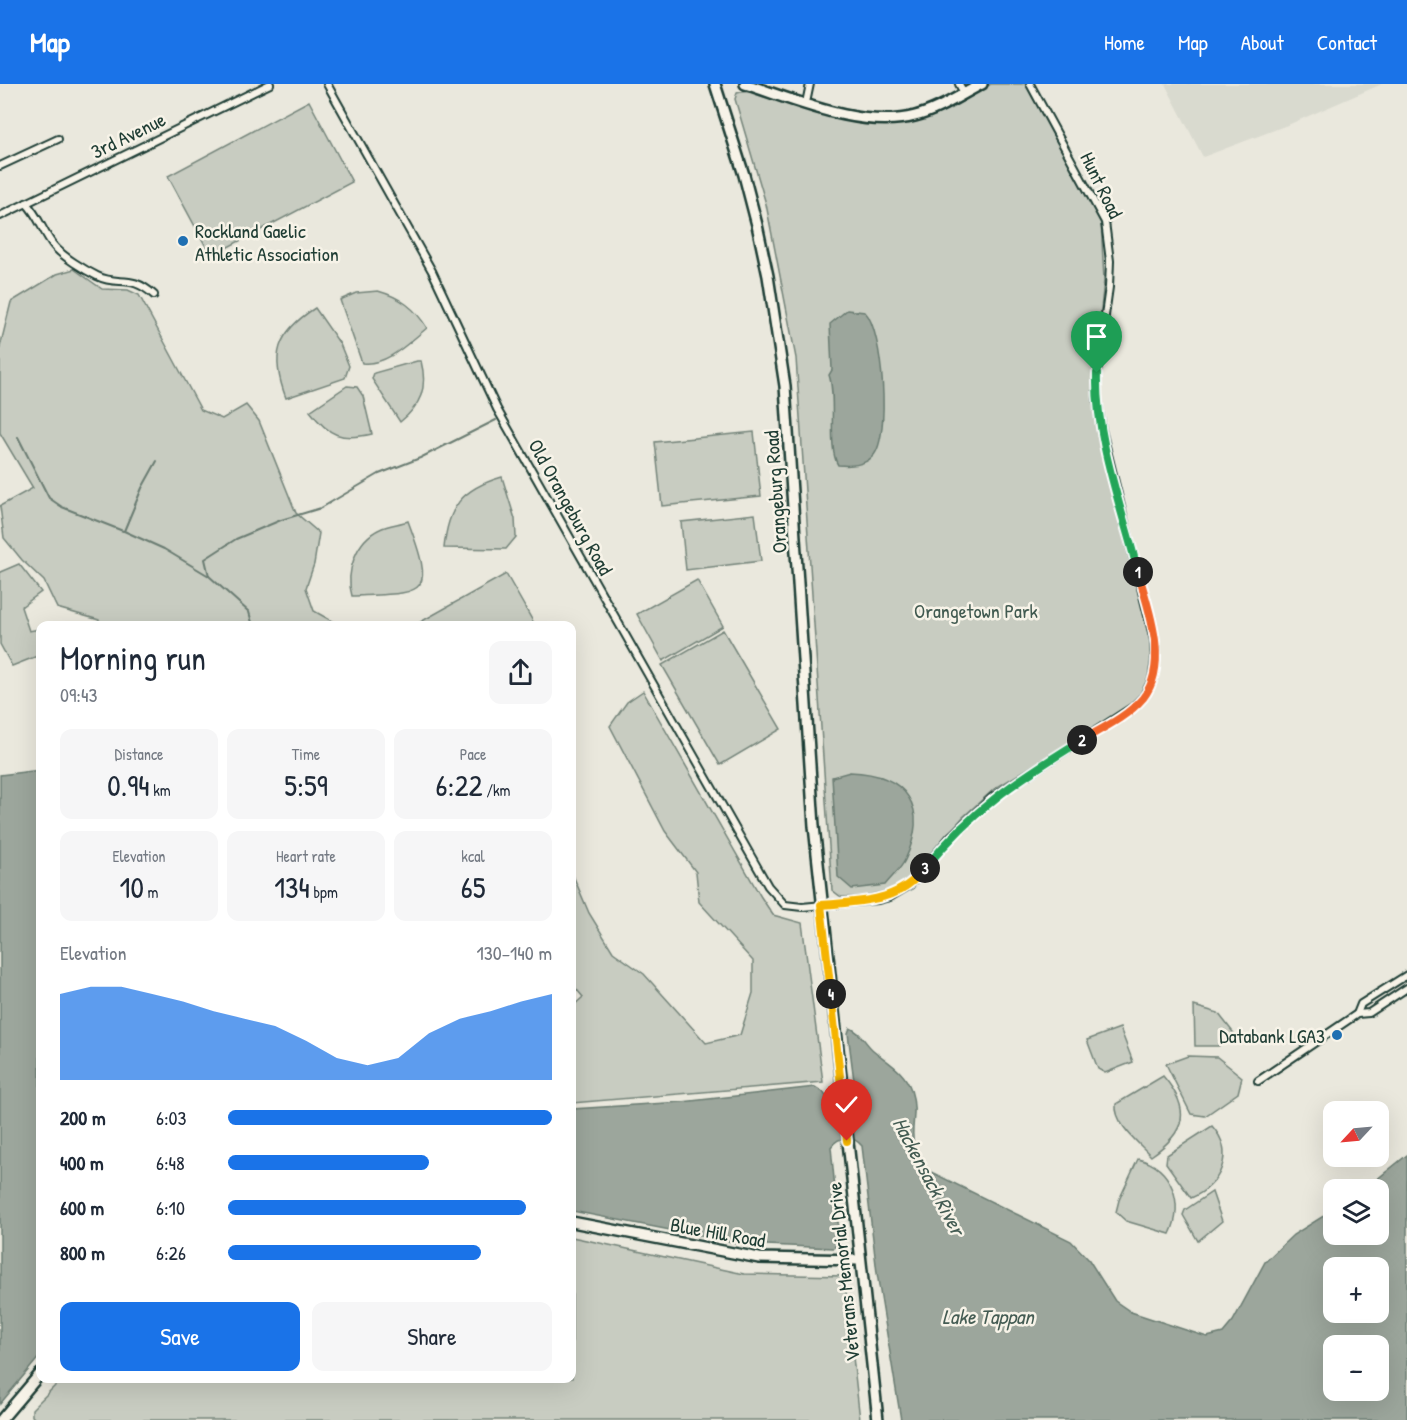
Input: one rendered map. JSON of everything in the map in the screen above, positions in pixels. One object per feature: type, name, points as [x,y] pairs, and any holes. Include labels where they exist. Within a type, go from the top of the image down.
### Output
[{"type":"main road","name":"Orangeburg Road","points":[[715,84],[757,225],[768,276],[785,386],[821,905]]},
{"type":"main road","points":[[745,84],[851,115],[895,119],[916,116],[982,84]]},
{"type":"main road","name":"Veterans Memorial Drive","points":[[821,905],[878,1420]]},
{"type":"main road","name":"Blue Hill Road","points":[[576,1223],[759,1258],[860,1260]]},
{"type":"main road","points":[[2,1420],[36,1379]]},
{"type":"street","name":"3rd Avenue","points":[[0,216],[270,84]]},
{"type":"street","name":"Old Orangeburg Road","points":[[327,84],[432,271],[497,409],[768,886],[785,905],[821,905]]},
{"type":"street","points":[[806,103],[810,84]]},
{"type":"street","points":[[959,84],[964,93]]},
{"type":"street","name":"Hunt Road","points":[[821,905],[878,900],[902,891],[919,876],[967,820],[993,797],[1118,719],[1144,696],[1152,680],[1155,660],[1152,630],[1096,399],[1109,287],[1108,239],[1105,222],[1030,84]]},
{"type":"street","points":[[0,166],[57,139]]},
{"type":"street","points":[[26,203],[41,222],[55,247],[63,254],[106,280],[135,281],[154,294]]},
{"type":"street","points":[[1357,1014],[1361,1004],[1407,975]]},
{"type":"street","points":[[1258,1081],[1357,1014],[1369,1013],[1407,988]]},
{"type":"shaded area","points":[[1165,84],[1382,84],[1290,124],[1203,157]]},
{"type":"green space","name":"Orangetown Park","points":[[991,84],[1028,84],[1101,221],[1104,280],[1093,386],[1099,440],[1151,637],[1149,675],[1143,690],[1130,707],[994,789],[963,817],[913,876],[894,889],[860,897],[841,897],[832,890],[796,358],[766,204],[735,99],[737,93],[761,93],[852,121],[888,122],[941,108]]},
{"type":"green space","points":[[309,101],[352,182],[211,256],[168,176]]},
{"type":"green space","points":[[74,269],[102,289],[128,290],[139,295],[201,410],[222,419],[246,405],[259,421],[296,513],[319,533],[314,564],[306,588],[314,611],[332,621],[100,621],[57,608],[44,581],[22,560],[4,538],[0,506],[33,488],[0,433],[0,347],[11,302],[57,274]]},
{"type":"green space","points":[[378,291],[406,304],[427,328],[389,357],[371,363],[362,363],[340,300],[356,293]]},
{"type":"green space","points":[[315,308],[340,344],[349,366],[345,378],[286,398],[278,370],[280,347],[284,336],[292,327]]},
{"type":"green space","points":[[421,361],[423,388],[418,402],[400,422],[372,379],[374,373]]},
{"type":"green space","points":[[347,386],[357,387],[363,396],[372,434],[352,437],[336,434],[323,426],[310,411]]},
{"type":"green space","points":[[754,432],[761,496],[662,506],[655,442]]},
{"type":"green space","points":[[502,477],[515,519],[516,537],[506,549],[444,548],[449,521],[459,502],[476,487]]},
{"type":"green space","points":[[755,514],[761,561],[686,570],[681,522]]},
{"type":"green space","points":[[408,521],[422,565],[422,578],[418,586],[396,594],[352,596],[351,567],[359,549],[372,534],[380,529]]},
{"type":"green space","points":[[19,564],[41,592],[21,607],[29,631],[36,630],[36,657],[12,666],[0,644],[0,572]]},
{"type":"green space","points":[[506,574],[533,621],[422,621]]},
{"type":"green space","points":[[697,580],[723,626],[663,661],[637,614]]},
{"type":"green space","points":[[723,630],[781,729],[720,765],[662,665]]},
{"type":"green space","points":[[643,691],[773,915],[802,923],[823,1082],[576,1103],[576,1003],[583,997],[576,989],[576,882],[589,913],[613,952],[644,974],[706,1043],[740,1035],[753,993],[753,961],[699,902],[696,872],[665,831],[610,726],[627,702]]},
{"type":"green space","points":[[1194,1006],[1218,1013],[1236,1036],[1218,1046],[1195,1046]]},
{"type":"green space","points":[[1120,1028],[1133,1062],[1105,1073],[1098,1069],[1087,1040]]},
{"type":"green space","points":[[1188,1056],[1217,1057],[1242,1077],[1238,1093],[1205,1116],[1191,1114],[1166,1064]]},
{"type":"green space","points":[[1163,1076],[1178,1099],[1181,1120],[1172,1138],[1151,1156],[1123,1126],[1116,1111],[1116,1104]]},
{"type":"green space","points":[[1212,1126],[1223,1147],[1222,1167],[1210,1185],[1191,1198],[1166,1163],[1167,1155]]},
{"type":"green space","points":[[1138,1159],[1150,1163],[1159,1170],[1167,1178],[1172,1188],[1176,1211],[1170,1234],[1126,1221],[1116,1212],[1119,1200]]},
{"type":"green space","points":[[1212,1192],[1222,1221],[1198,1241],[1183,1215],[1185,1210]]},
{"type":"green space","points":[[576,1238],[744,1274],[844,1276],[860,1420],[36,1420],[32,1416],[32,1409],[58,1383],[576,1383]]},
{"type":"water","points":[[847,310],[865,312],[871,323],[880,361],[882,384],[882,428],[879,445],[873,456],[857,465],[838,465],[832,435],[832,396],[829,375],[832,370],[830,324]]},
{"type":"water","points":[[36,770],[36,1361],[0,1404],[0,775]]},
{"type":"water","points":[[850,772],[870,774],[886,779],[899,787],[908,797],[914,809],[915,824],[912,841],[905,860],[885,885],[852,889],[838,877],[832,777]]},
{"type":"water","name":"Lake Tappan","points":[[850,1028],[900,1072],[908,1083],[914,1102],[915,1150],[931,1172],[1071,1241],[1089,1260],[1115,1301],[1131,1312],[1207,1337],[1223,1333],[1233,1321],[1265,1262],[1293,1235],[1323,1216],[1323,1245],[1389,1245],[1389,1179],[1377,1179],[1407,1155],[1407,1420],[901,1420],[877,1273],[862,1146],[855,1140],[846,1138],[838,1140],[831,1147],[840,1243],[833,1248],[742,1244],[576,1212],[576,1109],[682,1102],[815,1087],[823,1092],[833,1106],[853,1104],[856,1097],[848,1033]]},
{"type":"waterway","points":[[252,621],[249,612],[209,576],[205,559],[236,539],[281,520],[321,508],[379,474],[420,458],[496,420]]},
{"type":"waterway","points":[[18,437],[49,498],[62,507],[123,531]]},
{"type":"waterway","points":[[157,461],[142,488],[124,531],[164,549],[209,576]]},
{"type":"place","name":"Rockland Gaelic Athletic Association","points":[[183,241]]},
{"type":"place","name":"Databank LGA3","points":[[1337,1035]]},
{"type":"route","points":[[847,1141],[821,905],[878,900],[902,891],[919,876],[950,837],[993,797],[1118,719],[1144,696],[1152,680],[1155,660],[1154,640],[1102,430],[1096,399],[1097,373]]},
{"type":"water label","name":"Hackensack River","points":[[929,1176]]}]
